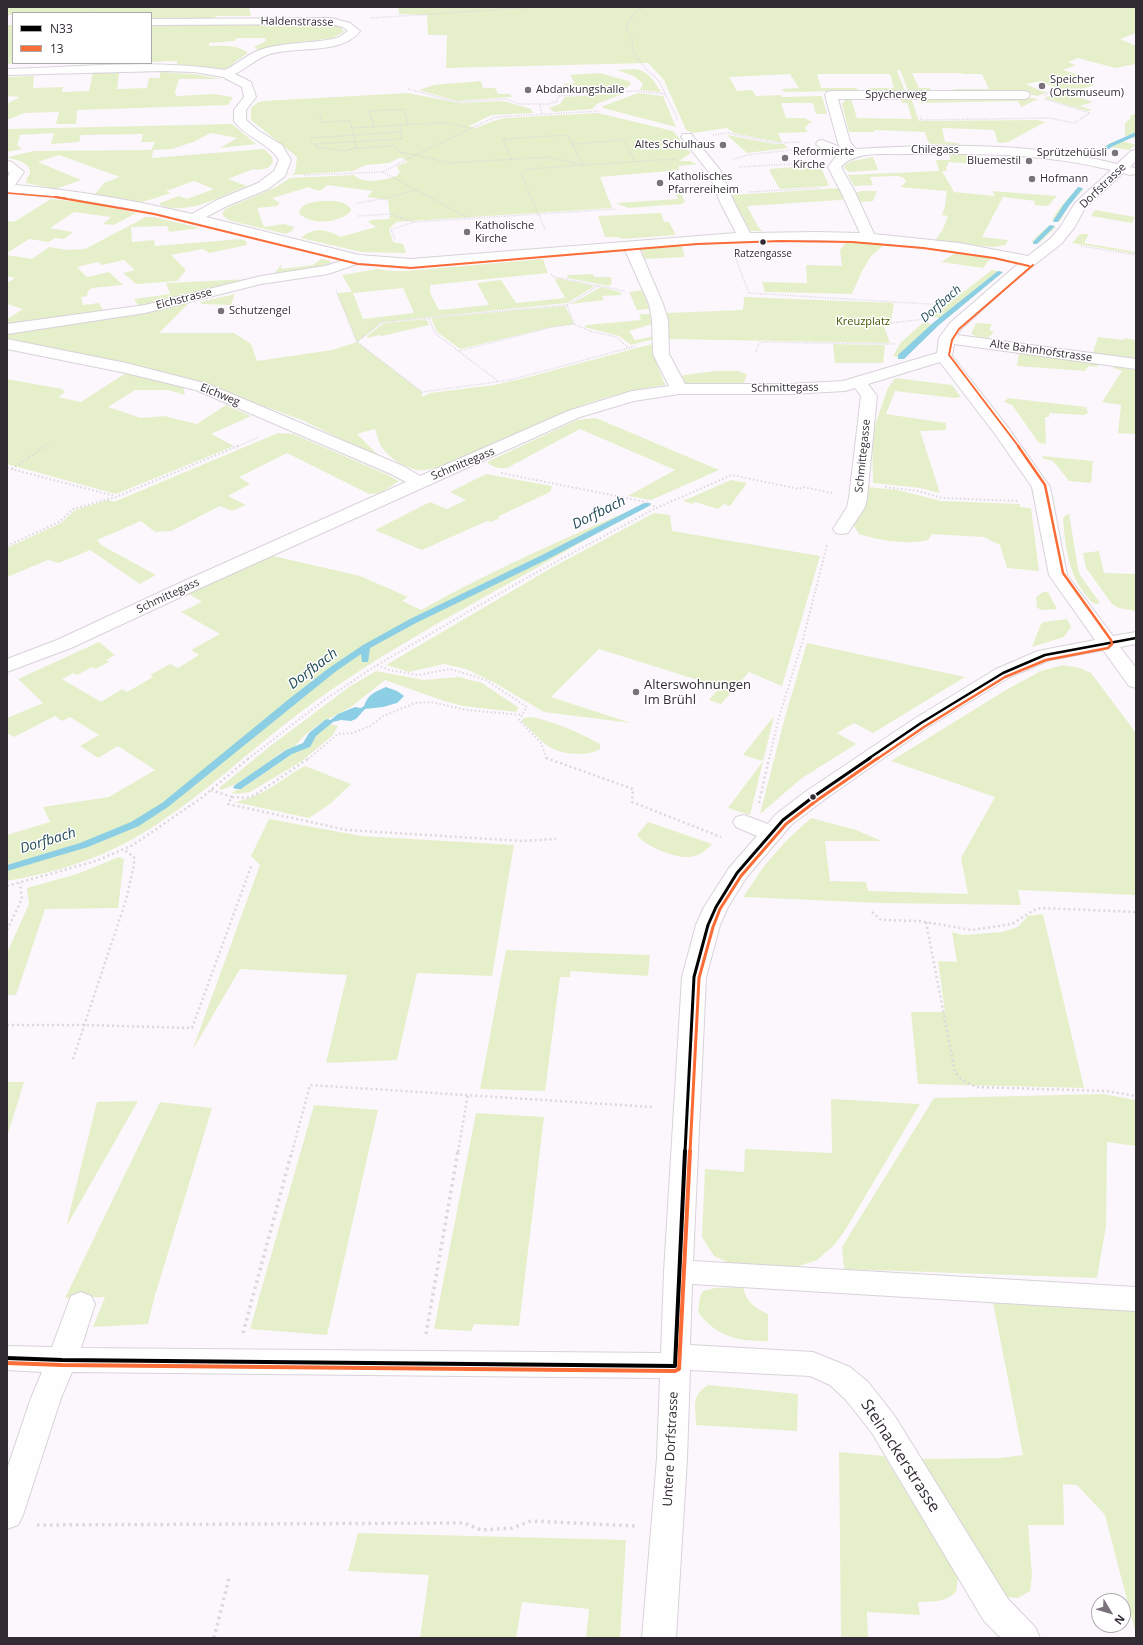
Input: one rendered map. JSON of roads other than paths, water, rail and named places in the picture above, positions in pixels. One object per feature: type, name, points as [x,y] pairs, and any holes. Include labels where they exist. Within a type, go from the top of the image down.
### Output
[{"type":"street","name":"Haldenstrasse","points":[[152,22],[331,21],[345,24],[354,30],[349,37],[337,41],[264,52],[251,58],[241,67],[226,74]]},
{"type":"street","points":[[7,72],[164,68],[226,74],[247,85],[250,97],[240,110],[240,121],[256,134],[278,148],[285,160],[280,173],[263,186],[222,203],[194,218]]},
{"type":"street","name":"Spycherweg","points":[[853,153],[844,143],[831,95],[1024,96]]},
{"type":"street","points":[[687,137],[709,162],[745,236]]},
{"type":"street","name":"Chilegass","points":[[822,144],[828,148],[853,153],[934,149],[1002,151],[1070,157],[1120,169],[1136,171]]},
{"type":"street","points":[[853,153],[841,159],[834,167],[869,238]]},
{"type":"street","name":"Dorfstrasse","points":[[944,356],[947,338],[965,316],[1056,241],[1068,228],[1080,206],[1136,154]]},
{"type":"street","points":[[7,165],[17,172],[7,187]]},
{"type":"street","points":[[7,187],[64,193],[155,209],[359,260],[411,263],[745,236],[811,236],[869,238],[952,246],[1030,261]]},
{"type":"street","points":[[630,245],[649,288],[660,320],[661,354],[679,389]]},
{"type":"street","name":"Eichstrasse","points":[[7,329],[145,309],[261,280],[329,273],[359,260]]},
{"type":"street","name":"Alte Bahnhofstrasse","points":[[947,338],[1136,364]]},
{"type":"street","name":"Eichweg","points":[[7,344],[126,368],[202,387],[397,470],[420,483]]},
{"type":"street","points":[[944,356],[1002,430],[1041,487],[1046,504],[1058,575],[1136,682]]},
{"type":"street","name":"Schmittegass","points":[[7,666],[64,644],[574,414],[632,396],[679,389],[830,388],[859,382],[944,356]]},
{"type":"street","name":"Schmittegasse","points":[[842,529],[856,506],[858,492],[869,396],[859,382]]},
{"type":"street","name":"Untere Dorfstrasse","points":[[659,1638],[671,1465],[678,1272],[689,1093],[694,977],[708,925],[716,907],[737,873],[756,827],[783,820],[813,796],[921,723],[1003,673],[1045,655],[1136,638]]},
{"type":"street","points":[[678,1272],[1136,1299]]},
{"type":"street","points":[[18,1520],[46,1398],[62,1360],[81,1304]]},
{"type":"street","name":"Steinackerstrasse","points":[[7,1358],[62,1360],[675,1361],[813,1364],[840,1376],[857,1391],[883,1424],[996,1610],[1023,1638]]},
{"type":"water","points":[[386,687],[397,691],[404,696],[397,703],[383,707],[365,709],[356,719],[351,721],[341,720],[328,722],[338,714],[355,707],[361,708],[372,694]]},
{"type":"waterway","name":"Dorfbach","points":[[1098,154],[1111,145],[1136,134]]},
{"type":"waterway","name":"Dorfbach","points":[[1056,221],[1066,205],[1080,188]]},
{"type":"waterway","name":"Dorfbach","points":[[1035,243],[1052,226]]},
{"type":"waterway","name":"Dorfbach","points":[[901,357],[937,324],[1000,272]]},
{"type":"waterway","name":"Dorfbach","points":[[366,647],[413,621],[545,557],[647,505]]},
{"type":"waterway","name":"Dorfbach","points":[[7,868],[84,845],[135,824],[165,805],[292,701],[332,670],[366,647]]},
{"type":"waterway","points":[[365,660],[366,647]]},
{"type":"waterway","points":[[382,683],[382,689]]},
{"type":"waterway","points":[[238,787],[289,752],[307,745],[312,735],[328,722]]},
{"type":"place","name":"Speicher (Ortsmuseum)","points":[[1042,86]]},
{"type":"place","name":"Abdankungshalle","points":[[528,90]]},
{"type":"place","name":"Altes Schulhaus","points":[[723,145]]},
{"type":"place","name":"Sprützehüüsli","points":[[1115,153]]},
{"type":"place","name":"Reformierte Kirche","points":[[785,158]]},
{"type":"place","name":"Bluemestil","points":[[1029,161]]},
{"type":"place","name":"Hofmann","points":[[1032,179]]},
{"type":"place","name":"Katholisches Pfarrereiheim","points":[[660,183]]},
{"type":"place","name":"Katholische Kirche","points":[[467,232]]},
{"type":"place","name":"Ratzengasse","points":[[763,242]]},
{"type":"place","name":"Schutzengel","points":[[221,311]]},
{"type":"place","name":"Alterswohnungen Im Brühl","points":[[636,692]]},
{"type":"park label","name":"Kreuzplatz","points":[[863,322]]}]
